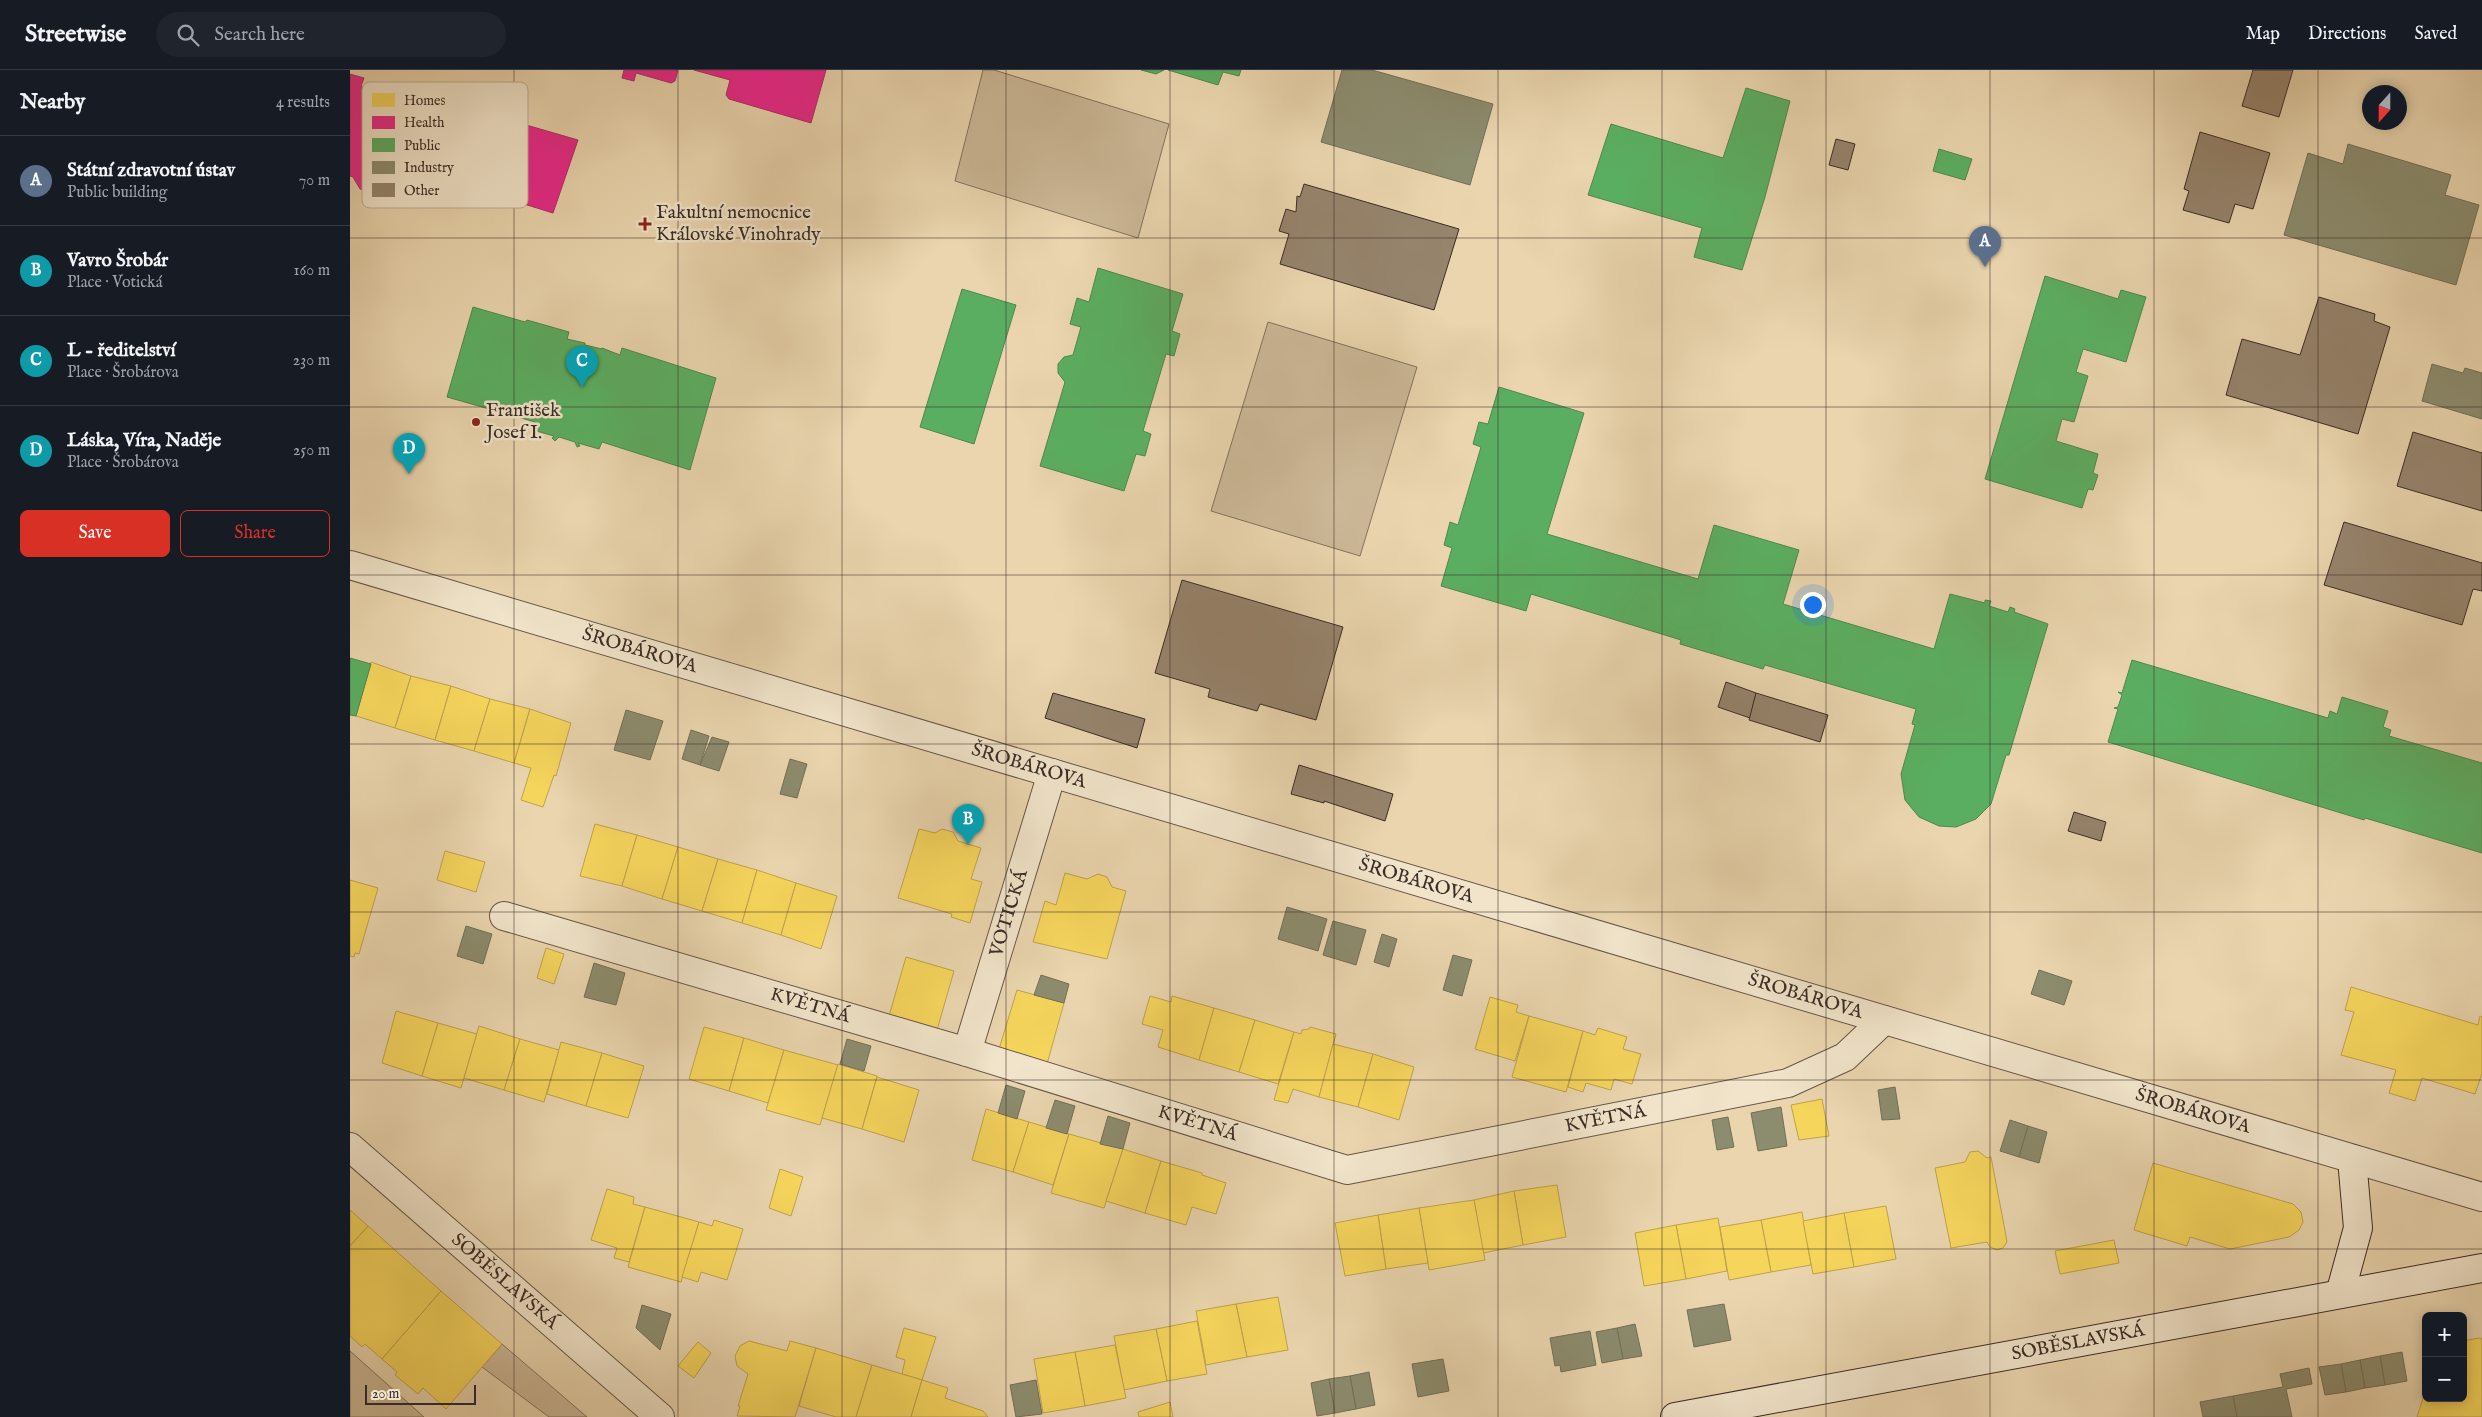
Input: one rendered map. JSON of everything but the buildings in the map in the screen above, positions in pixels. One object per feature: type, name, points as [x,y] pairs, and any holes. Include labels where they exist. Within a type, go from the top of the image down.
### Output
[{"type":"street","name":"ŠROBÁROVA","points":[[350,565],[2482,1198]]},
{"type":"street","name":"VOTICKÁ","points":[[967,1052],[1052,773]]},
{"type":"street","name":"KVĚTNÁ","points":[[504,916],[967,1052],[1347,1170],[1788,1083],[1845,1057],[1884,1020]]},
{"type":"street","name":"SOBĚSLAVSKÁ","points":[[350,1147],[660,1417]]},
{"type":"street","points":[[2340,1294],[2358,1228],[2352,1159]]},
{"type":"street","name":"SOBĚSLAVSKÁ","points":[[1675,1417],[2482,1268]]},
{"type":"shaded area","points":[[983,70],[994,70],[1169,124],[1138,238],[955,181]]},
{"type":"shaded area","points":[[1268,322],[1417,367],[1360,556],[1211,511]]},
{"type":"shaded area","points":[[502,1344],[587,1417],[549,1417],[482,1367]]},
{"type":"shaded area","points":[[350,1351],[424,1417],[350,1417]]},
{"type":"place","name":"Fakultní nemocnice Královské Vinohrady","points":[[645,224]]},
{"type":"place","name":"Státní zdravotní ústav","points":[[1985,267]]},
{"type":"place","name":"L - ředitelství","points":[[582,387]]},
{"type":"place","name":"František Josef I.","points":[[476,422]]},
{"type":"place","name":"Láska, Víra, Naděje","points":[[409,474]]},
{"type":"place","name":"Vavro Šrobár","points":[[968,845]]}]
